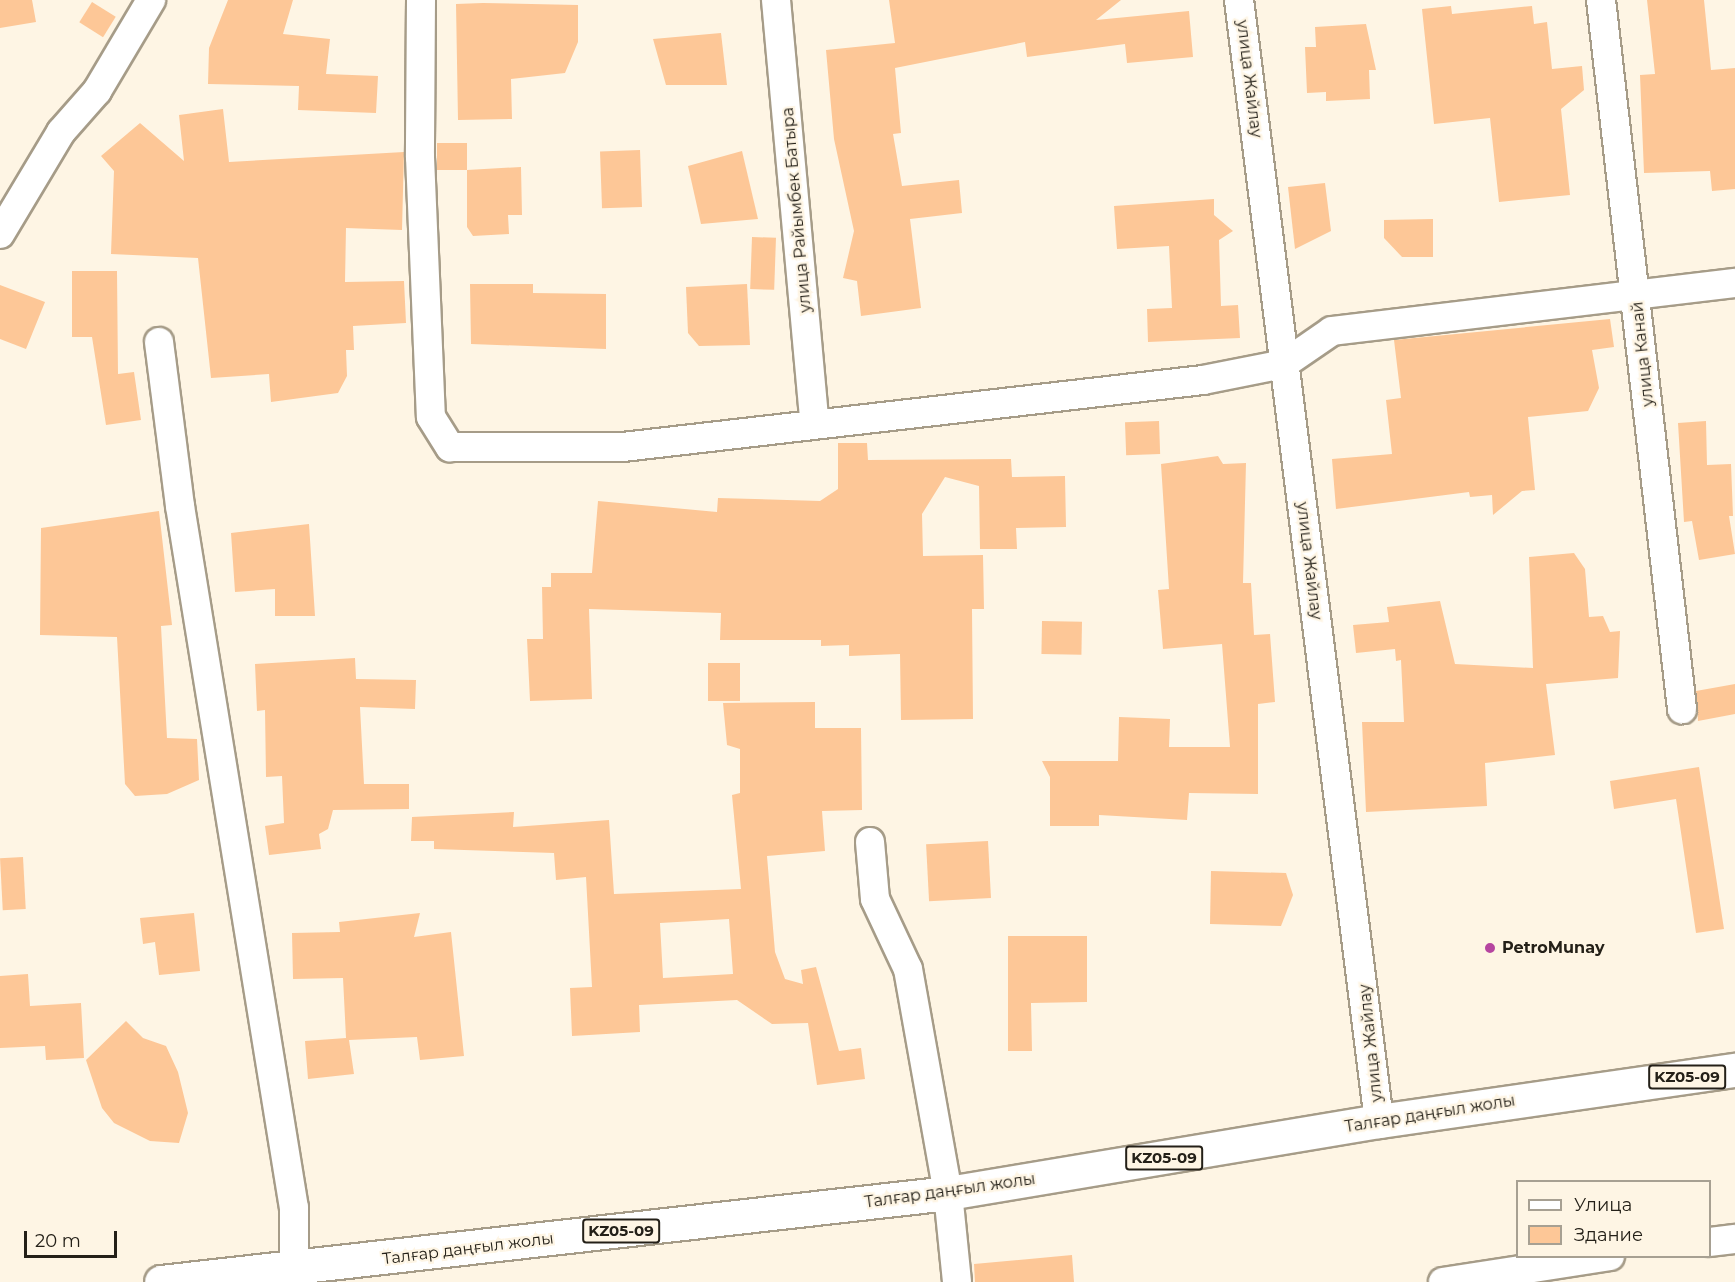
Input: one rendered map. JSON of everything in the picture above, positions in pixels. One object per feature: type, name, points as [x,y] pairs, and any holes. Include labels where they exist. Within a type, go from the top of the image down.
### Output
[{"type":"main road","name":"Талғар даңғыл жолы","points":[[161,1282],[294,1269],[948,1194],[1379,1122],[1735,1070]]},
{"type":"street","points":[[0,234],[61,132],[97,91],[151,0]]},
{"type":"street","points":[[421,0],[420,157],[431,417],[450,447],[623,447],[800,428],[814,421],[1203,380],[1284,364],[1332,331],[1735,283]]},
{"type":"street","name":"улица Райымбек Батыра","points":[[776,0],[814,421]]},
{"type":"street","name":"улица Жайлау","points":[[1239,0],[1379,1122]]},
{"type":"street","name":"улица Канай","points":[[1601,0],[1637,294],[1682,709]]},
{"type":"street","points":[[159,342],[180,506],[294,1209],[294,1269]]},
{"type":"street","points":[[870,842],[874,899],[908,969],[948,1194],[957,1282]]},
{"type":"street","points":[[1711,1242],[1735,1239]]},
{"type":"street","points":[[1443,1282],[1603,1258]]},
{"type":"building","points":[[0,0],[32,0],[36,22],[0,28]]},
{"type":"building","points":[[228,0],[293,0],[283,34],[330,39],[326,74],[378,76],[376,113],[298,110],[299,86],[208,84],[209,48]]},
{"type":"building","points":[[889,0],[1121,0],[1096,20],[1189,11],[1193,57],[1127,63],[1125,44],[1027,57],[1025,42],[895,68],[901,133],[893,134],[902,186],[959,180],[962,213],[910,219],[921,308],[861,316],[857,281],[843,278],[854,231],[834,139],[826,50],[895,43]]},
{"type":"building","points":[[1647,0],[1704,0],[1711,70],[1735,68],[1735,189],[1712,191],[1710,171],[1644,173],[1640,75],[1655,74]]},
{"type":"building","points":[[92,2],[116,17],[103,37],[79,22]]},
{"type":"building","points":[[456,4],[578,5],[578,42],[565,73],[511,79],[512,119],[458,120]]},
{"type":"building","points":[[1451,6],[1452,14],[1532,6],[1534,24],[1547,22],[1552,69],[1582,66],[1584,90],[1561,109],[1570,195],[1499,202],[1490,118],[1434,124],[1422,9]]},
{"type":"building","points":[[1366,24],[1376,70],[1369,70],[1370,99],[1326,101],[1326,92],[1307,93],[1305,47],[1316,47],[1315,27]]},
{"type":"building","points":[[721,33],[727,85],[666,85],[653,39]]},
{"type":"building","points":[[223,109],[229,162],[404,152],[402,230],[346,228],[345,282],[404,281],[406,323],[353,326],[354,350],[346,350],[347,376],[338,393],[271,402],[269,374],[211,378],[198,258],[111,254],[114,171],[101,156],[140,123],[184,161],[179,115]]},
{"type":"building","points":[[437,143],[467,143],[467,170],[437,170]]},
{"type":"building","points":[[640,150],[642,207],[602,208],[600,151]]},
{"type":"building","points":[[742,151],[758,219],[701,224],[688,166]]},
{"type":"building","points":[[521,167],[522,215],[508,215],[509,234],[473,236],[467,227],[467,170]]},
{"type":"building","points":[[1325,183],[1331,231],[1295,249],[1288,187]]},
{"type":"building","points":[[1214,199],[1214,215],[1233,231],[1219,240],[1221,306],[1238,305],[1240,338],[1148,342],[1147,309],[1172,308],[1169,246],[1117,249],[1114,206]]},
{"type":"building","points":[[1433,219],[1433,257],[1402,257],[1384,238],[1384,220]]},
{"type":"building","points":[[752,237],[776,238],[774,290],[750,289]]},
{"type":"building","points":[[72,271],[117,271],[118,374],[134,372],[141,420],[106,425],[92,337],[72,337]]},
{"type":"building","points":[[470,284],[533,284],[533,293],[606,294],[606,349],[471,344]]},
{"type":"building","points":[[747,284],[750,345],[699,346],[688,333],[686,287]]},
{"type":"building","points":[[0,285],[45,302],[26,349],[0,339]]},
{"type":"building","points":[[1610,319],[1614,347],[1592,350],[1599,388],[1588,411],[1528,417],[1535,490],[1522,491],[1493,515],[1492,495],[1470,497],[1469,492],[1336,509],[1332,459],[1392,454],[1386,400],[1401,398],[1394,340]]},
{"type":"building","points":[[1159,421],[1160,454],[1126,455],[1125,422]]},
{"type":"building","points":[[1706,421],[1707,465],[1731,464],[1733,516],[1729,516],[1735,554],[1699,560],[1692,521],[1684,522],[1678,423]]},
{"type":"building","points":[[838,443],[867,443],[868,460],[1011,459],[1012,477],[1065,476],[1066,527],[1016,528],[1017,549],[980,549],[979,486],[945,477],[922,514],[923,556],[983,555],[984,609],[972,609],[973,719],[901,720],[900,654],[849,656],[849,645],[821,646],[821,640],[720,640],[721,613],[589,609],[592,699],[530,701],[527,639],[543,639],[542,587],[551,587],[551,573],[592,573],[598,501],[717,512],[718,498],[820,501],[838,489]]},
{"type":"building","points":[[1218,456],[1223,464],[1246,463],[1243,583],[1251,583],[1254,635],[1270,634],[1275,702],[1258,704],[1258,794],[1189,793],[1187,820],[1099,815],[1099,826],[1050,826],[1050,777],[1042,761],[1118,761],[1119,717],[1170,719],[1169,747],[1230,747],[1222,644],[1163,649],[1158,590],[1169,589],[1161,464]]},
{"type":"building","points":[[159,511],[172,625],[161,626],[167,738],[197,739],[199,780],[167,794],[135,796],[125,784],[117,637],[40,635],[41,528]]},
{"type":"building","points":[[309,524],[315,616],[275,616],[275,589],[235,592],[231,533]]},
{"type":"building","points":[[1574,553],[1585,569],[1589,617],[1603,616],[1610,632],[1620,631],[1618,678],[1546,684],[1555,755],[1485,763],[1487,806],[1366,812],[1362,722],[1404,722],[1401,660],[1396,661],[1395,649],[1356,653],[1353,625],[1389,622],[1387,607],[1440,601],[1455,664],[1533,668],[1529,557]]},
{"type":"building","points":[[1042,621],[1082,622],[1081,655],[1041,654]]},
{"type":"building","points":[[355,658],[356,679],[416,680],[415,709],[360,707],[364,784],[409,784],[409,809],[333,810],[328,829],[319,834],[321,849],[269,855],[265,826],[284,823],[282,776],[266,777],[265,710],[257,711],[255,664]]},
{"type":"building","points":[[708,663],[740,663],[740,701],[708,701]]},
{"type":"building","points":[[1735,684],[1735,714],[1698,721],[1696,691]]},
{"type":"building","points":[[815,702],[815,728],[861,728],[862,810],[822,811],[825,851],[767,856],[775,952],[785,979],[803,984],[801,970],[816,967],[839,1051],[861,1048],[865,1079],[817,1085],[808,1023],[772,1024],[737,1000],[639,1005],[640,1032],[572,1036],[570,988],[592,987],[586,877],[556,880],[554,853],[434,849],[434,841],[411,841],[412,817],[514,812],[513,827],[609,820],[614,894],[741,889],[732,795],[740,793],[740,749],[727,745],[723,703]],"holes":[[[729,919],[733,974],[663,978],[660,923]]]},
{"type":"building","points":[[1699,767],[1724,929],[1696,933],[1676,799],[1614,809],[1610,781]]},
{"type":"building","points":[[988,841],[991,898],[929,901],[926,844]]},
{"type":"building","points":[[23,857],[26,909],[3,910],[0,858]]},
{"type":"building","points":[[1211,871],[1286,873],[1293,895],[1281,926],[1210,924]]},
{"type":"building","points":[[194,913],[200,971],[159,975],[155,942],[143,944],[140,918]]},
{"type":"building","points":[[420,913],[414,937],[451,932],[464,1056],[420,1060],[417,1037],[349,1040],[354,1074],[308,1079],[305,1041],[346,1038],[343,978],[293,979],[292,933],[340,932],[339,922]]},
{"type":"building","points":[[1008,936],[1087,936],[1087,1002],[1031,1003],[1032,1051],[1008,1051]]},
{"type":"building","points":[[28,974],[30,1006],[81,1003],[84,1058],[46,1060],[45,1046],[0,1048],[0,976]]},
{"type":"building","points":[[126,1021],[143,1038],[166,1046],[178,1072],[188,1113],[179,1143],[150,1141],[114,1123],[102,1108],[86,1060]]},
{"type":"building","points":[[1072,1255],[1074,1282],[975,1282],[974,1264]]},
{"type":"place","name":"PetroMunay","points":[[1490,948]]}]
